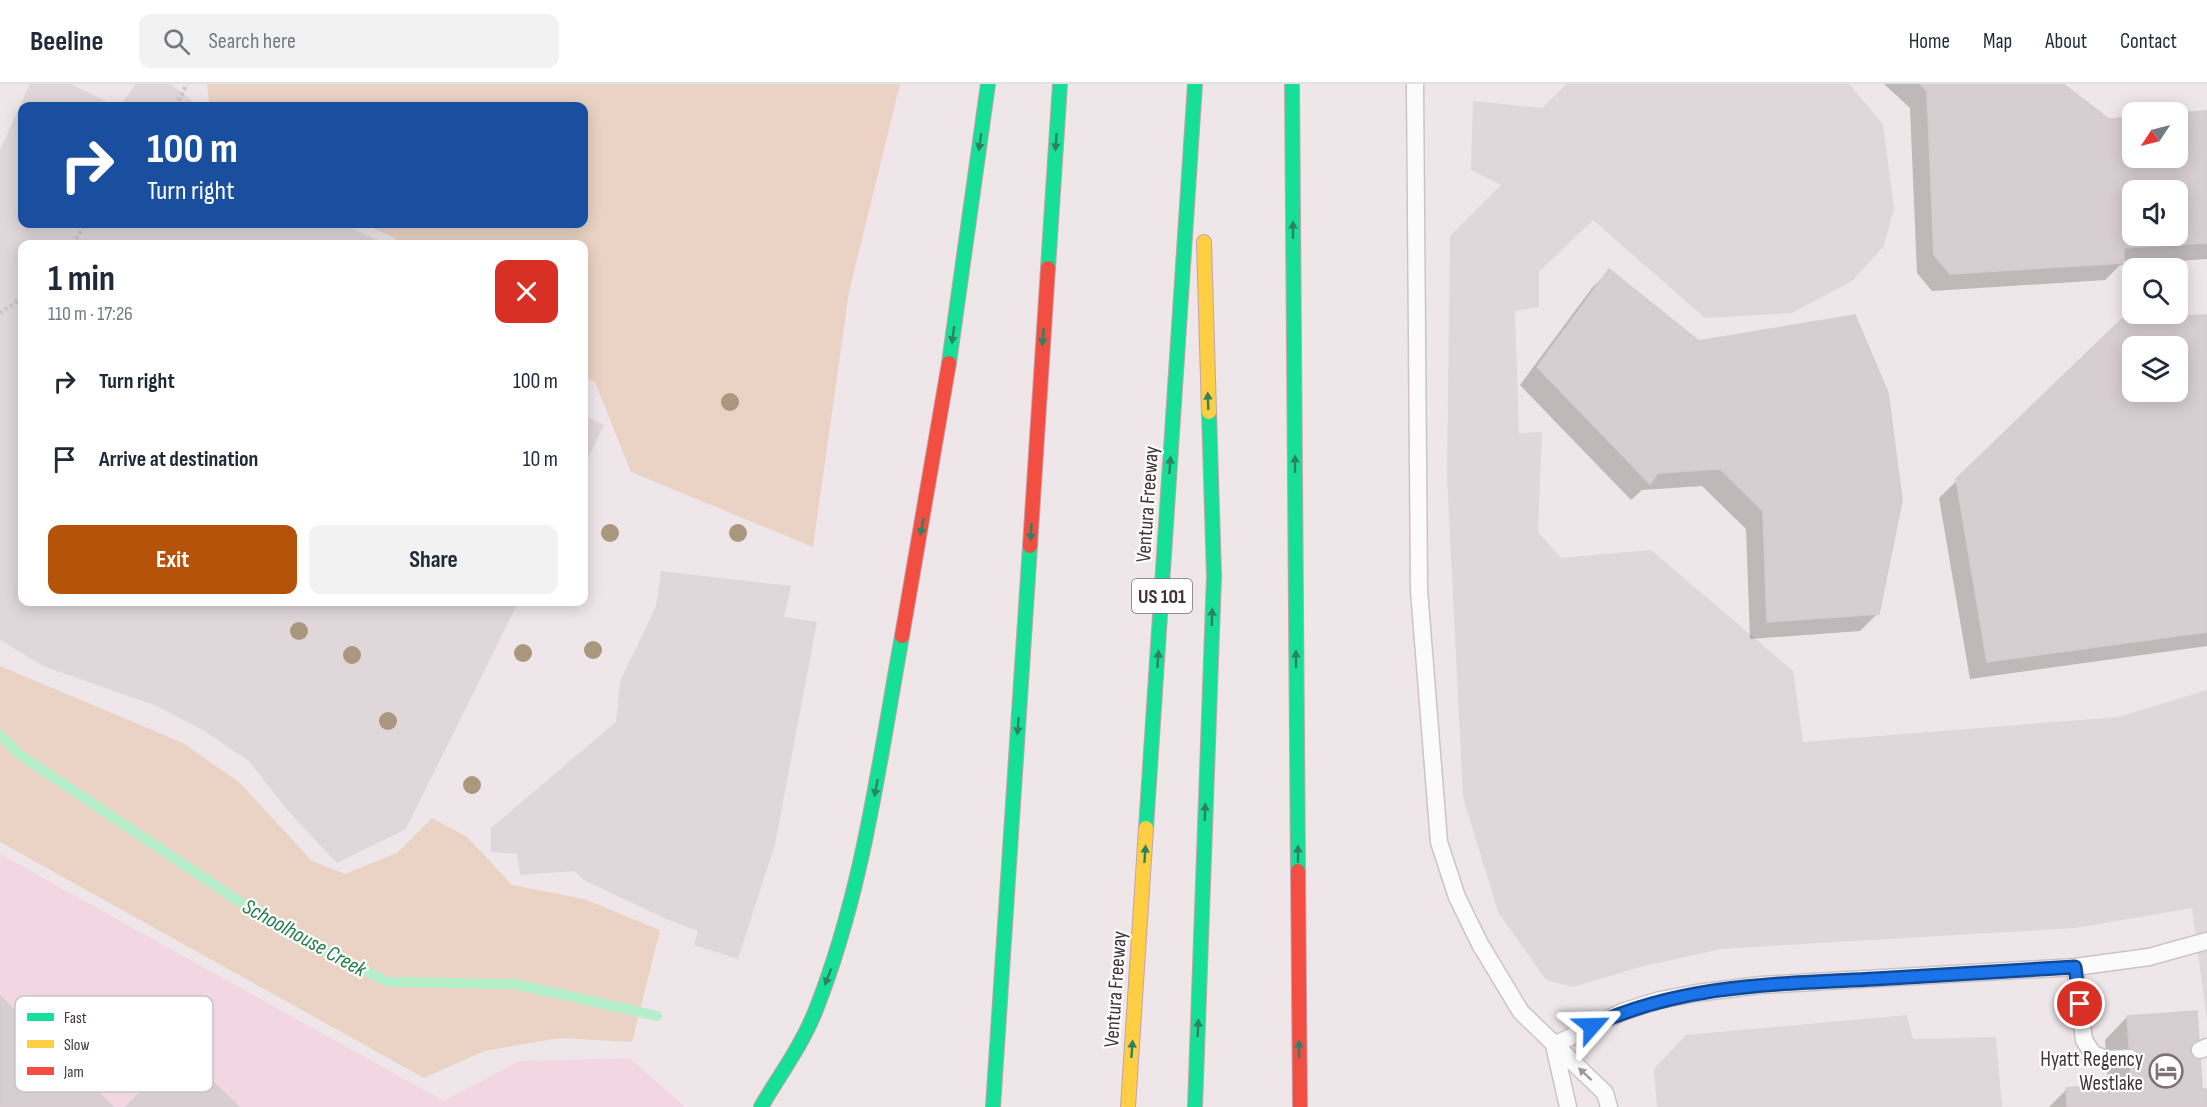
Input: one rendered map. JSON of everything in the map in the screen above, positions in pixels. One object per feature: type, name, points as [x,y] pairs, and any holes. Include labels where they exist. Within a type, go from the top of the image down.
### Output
[{"type":"highway","points":[[761,1107],[814,1014],[838,950],[861,869],[949,366],[988,84]]},
{"type":"highway","points":[[993,1107],[1060,84]]},
{"type":"highway","points":[[1197,84],[1202,189]]},
{"type":"highway","name":"Ventura Freeway","points":[[1128,1107],[1197,84]]},
{"type":"highway","points":[[1292,84],[1300,1107]]},
{"type":"highway","points":[[1195,1107],[1214,576],[1203,225]]},
{"type":"lane","points":[[1415,84],[1419,590],[1438,842],[1457,897],[1480,944],[1521,1012],[1605,1093],[1609,1107]]},
{"type":"lane","points":[[1554,1046],[1622,1012],[1660,1000],[1697,993],[1761,985],[2075,967],[2150,957],[2207,941]]},
{"type":"lane","points":[[2075,967],[2084,1040],[2093,1054],[2107,1059],[2130,1058]]},
{"type":"lane","points":[[1554,1046],[1568,1107]]},
{"type":"path","points":[[178,102],[187,84]]},
{"type":"path","points":[[0,313],[18,301]]},
{"type":"shaded area","points":[[30,84],[71,84],[107,102],[22,102]]},
{"type":"shaded area","points":[[136,84],[170,84],[194,102],[123,102]]},
{"type":"shaded area","points":[[207,84],[900,84],[849,292],[813,547],[631,472],[595,382],[588,379],[588,240],[397,240],[373,228],[588,228],[588,102],[209,102]]},
{"type":"shaded area","points":[[1567,84],[1849,84],[1883,124],[1894,208],[1884,246],[1852,281],[1792,313],[1705,318],[1593,220],[1539,272],[1539,307],[1515,311],[1519,433],[1542,432],[1538,532],[1561,558],[1651,550],[1793,671],[1803,742],[2118,717],[2207,690],[2207,1020],[2192,908],[2075,928],[1721,949],[1640,967],[1573,987],[1546,980],[1498,912],[1463,797],[1447,477],[1450,236],[1501,185],[1471,170],[1473,101],[1542,108]]},
{"type":"shaded area","points":[[18,110],[18,228],[351,228],[377,240],[18,240],[18,606],[516,606],[406,829],[337,863],[289,812],[249,761],[206,732],[157,706],[43,666],[0,640],[0,150]]},
{"type":"shaded area","points":[[588,417],[604,425],[588,459]]},
{"type":"shaded area","points":[[661,571],[791,586],[784,617],[817,622],[775,844],[738,959],[694,945],[698,931],[666,919],[584,880],[574,871],[520,875],[517,854],[491,852],[491,828],[616,722],[620,682],[656,606]]},
{"type":"shaded area","points":[[0,666],[183,743],[239,782],[312,861],[345,874],[397,853],[432,818],[467,837],[512,885],[584,899],[660,930],[632,1042],[559,1038],[484,1051],[424,1078],[0,842]]},
{"type":"shaded area","points":[[0,854],[444,1101],[519,1061],[630,1058],[685,1107],[0,1107]]},
{"type":"shaded area","points":[[1907,1015],[1913,1039],[1996,1037],[2002,1107],[1657,1107],[1654,1069],[1686,1035]]},
{"type":"building","points":[[1920,84],[2063,84],[2109,119],[2122,118],[2122,168],[2188,168],[2188,112],[2207,111],[2207,243],[2188,244],[2188,180],[2122,180],[2122,246],[2157,246],[2124,248],[2122,263],[1950,274],[1934,255],[1927,91]]},
{"type":"building","points":[[1609,269],[1699,341],[1855,315],[1888,393],[1902,500],[1879,614],[1767,622],[1763,511],[1720,469],[1658,473],[1650,484],[1537,367]]},
{"type":"building","points":[[2207,315],[2207,632],[1987,662],[1956,479],[2122,319],[2122,324],[2188,324],[2188,316]]},
{"type":"building","points":[[0,996],[15,1011],[15,1092],[98,1092],[113,1107],[0,1107]]},
{"type":"building","name":"Hyatt Regency Westlake","points":[[2197,1011],[2202,1089],[2207,1089],[2207,1107],[2067,1107],[2066,1088],[2102,1085],[2103,1093],[2132,1092],[2127,1016]]},
{"type":"building","points":[[213,1082],[239,1107],[126,1107],[141,1092],[213,1092]]},
{"type":"waterway","name":"Schoolhouse Creek","points":[[0,735],[20,755],[279,928],[388,982],[515,984],[657,1016]]},
{"type":"traffic: fast","points":[[949,363],[988,84]]},
{"type":"traffic: fast","points":[[1048,268],[1060,84]]},
{"type":"traffic: fast","points":[[1146,828],[1195,84]]},
{"type":"traffic: fast","points":[[1292,84],[1298,871]]},
{"type":"traffic: fast","points":[[1195,1107],[1214,576],[1209,412]]},
{"type":"traffic: fast","points":[[993,1107],[1030,546]]},
{"type":"traffic: fast","points":[[761,1107],[810,1024],[832,967],[858,874],[868,827],[902,636]]},
{"type":"traffic: slow","points":[[1204,242],[1209,412]]},
{"type":"traffic: slow","points":[[1128,1107],[1146,828]]},
{"type":"traffic: jam","points":[[1030,546],[1048,268]]},
{"type":"traffic: jam","points":[[902,636],[949,363]]},
{"type":"traffic: jam","points":[[1298,871],[1300,1107]]},
{"type":"place","name":"Hyatt Regency Westlake","points":[[2166,1071]]},
{"type":"route","points":[[1592,1026],[1622,1012],[1660,1000],[1761,985],[2075,967],[2080,1004]]}]
